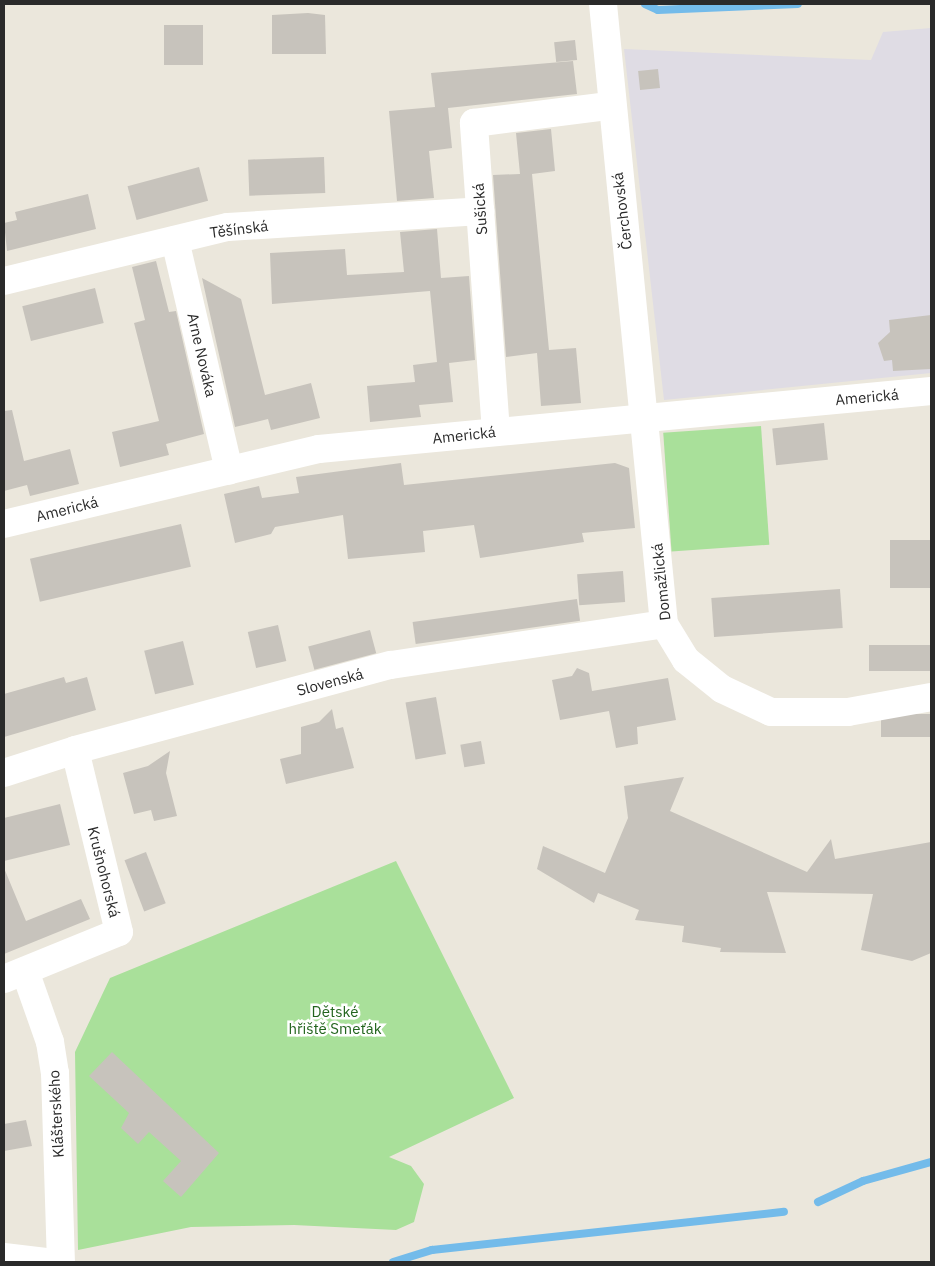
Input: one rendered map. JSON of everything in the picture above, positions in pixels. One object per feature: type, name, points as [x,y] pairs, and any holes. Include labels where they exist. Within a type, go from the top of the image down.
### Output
[{"type":"street","name":"Čerchovská","points":[[603,4],[610,106],[647,417]]},
{"type":"street","name":"Sušická","points":[[496,432],[474,123],[610,106]]},
{"type":"street","name":"Těšínská","points":[[4,281],[228,227],[480,211]]},
{"type":"street","name":"Arne Nováka","points":[[175,240],[229,471]]},
{"type":"street","name":"Americká","points":[[4,524],[319,449],[931,391]]},
{"type":"street","name":"Domažlická","points":[[647,417],[664,624],[686,660],[722,689],[771,712],[848,712],[931,697]]},
{"type":"street","name":"Slovenská","points":[[4,773],[75,750],[391,665],[664,624]]},
{"type":"street","name":"Krušnohorská","points":[[15,975],[119,932],[75,750]]},
{"type":"street","name":"Klášterského","points":[[15,975],[50,1042],[55,1072],[62,1262]]},
{"type":"street","points":[[4,1257],[46,1262]]},
{"type":"shaded area","points":[[931,28],[931,373],[664,400],[624,49],[871,60],[883,32]]},
{"type":"green space","points":[[761,426],[769,545],[672,552],[663,433]]},
{"type":"green space","name":"Dětské hřiště Smeťák","points":[[396,861],[514,1098],[389,1157],[411,1166],[424,1184],[414,1222],[396,1230],[294,1225],[191,1227],[78,1250],[75,1052],[110,978]]},
{"type":"building","points":[[308,13],[325,15],[326,54],[272,54],[272,15]]},
{"type":"building","points":[[164,25],[203,25],[203,65],[164,65]]},
{"type":"building","points":[[575,40],[577,60],[556,62],[554,42]]},
{"type":"building","points":[[573,61],[577,94],[448,108],[452,148],[429,151],[434,198],[397,201],[389,111],[435,107],[431,73]]},
{"type":"building","points":[[658,69],[660,88],[640,90],[638,71]]},
{"type":"building","points":[[551,129],[555,171],[532,174],[549,350],[576,348],[581,403],[541,406],[537,353],[506,357],[493,175],[520,174],[516,133]]},
{"type":"building","points":[[324,157],[325,193],[249,196],[248,160]]},
{"type":"building","points":[[199,167],[208,201],[137,220],[128,186]]},
{"type":"building","points":[[88,194],[96,229],[7,251],[4,223],[17,220],[15,212]]},
{"type":"building","points":[[437,229],[441,278],[469,276],[475,360],[449,363],[453,402],[419,405],[421,417],[370,422],[367,386],[415,382],[413,365],[437,362],[430,291],[272,304],[270,253],[345,249],[347,275],[404,272],[400,232]]},
{"type":"building","points":[[156,261],[169,312],[176,311],[204,434],[166,444],[169,455],[120,467],[112,432],[159,421],[134,323],[145,320],[132,267]]},
{"type":"building","points":[[202,278],[241,299],[265,395],[311,383],[320,418],[271,430],[268,419],[235,427]]},
{"type":"building","points":[[95,288],[104,323],[31,341],[22,306]]},
{"type":"building","points":[[931,315],[931,369],[893,371],[892,360],[884,361],[878,343],[890,332],[889,320]]},
{"type":"building","points":[[12,410],[24,461],[70,449],[79,484],[30,496],[27,485],[4,491],[4,411]]},
{"type":"building","points":[[824,423],[828,460],[776,465],[772,428]]},
{"type":"building","points":[[401,463],[404,485],[615,463],[629,468],[635,528],[582,533],[584,542],[480,558],[474,525],[423,531],[425,552],[348,559],[343,515],[275,527],[271,534],[235,543],[224,494],[259,486],[262,498],[299,493],[296,477]]},
{"type":"building","points":[[181,524],[191,567],[40,602],[30,559]]},
{"type":"building","points":[[890,540],[931,540],[931,588],[890,588]]},
{"type":"building","points":[[623,571],[625,602],[579,605],[577,574]]},
{"type":"building","points":[[840,589],[843,628],[714,637],[711,598]]},
{"type":"building","points":[[577,599],[580,621],[416,644],[413,622]]},
{"type":"building","points":[[278,625],[286,661],[256,668],[248,632]]},
{"type":"building","points":[[370,630],[376,653],[314,670],[308,647]]},
{"type":"building","points":[[183,641],[194,685],[155,694],[144,651]]},
{"type":"building","points":[[869,645],[931,645],[931,671],[869,671]]},
{"type":"building","points":[[577,668],[589,673],[592,691],[668,678],[676,720],[637,727],[638,744],[616,748],[609,711],[560,720],[552,680],[572,676]]},
{"type":"building","points":[[64,677],[66,683],[87,677],[96,710],[4,737],[4,694]]},
{"type":"building","points":[[436,697],[446,754],[416,760],[405,702]]},
{"type":"building","points":[[332,709],[336,729],[343,727],[354,768],[286,784],[280,759],[301,754],[301,727],[319,722]]},
{"type":"building","points":[[881,714],[931,714],[931,737],[881,737]]},
{"type":"building","points":[[481,741],[485,764],[464,767],[460,745]]},
{"type":"building","points":[[170,751],[166,773],[177,816],[154,821],[151,810],[134,814],[123,773],[148,766]]},
{"type":"building","points":[[684,777],[670,811],[807,872],[831,839],[835,859],[931,842],[931,953],[912,961],[861,950],[873,894],[767,892],[786,953],[720,952],[721,948],[682,942],[684,926],[635,920],[639,910],[598,893],[594,903],[537,869],[543,846],[605,873],[628,818],[624,786]]},
{"type":"building","points":[[60,804],[70,845],[4,861],[4,818]]},
{"type":"building","points":[[146,852],[166,903],[144,912],[125,860]]},
{"type":"building","points":[[4,868],[26,921],[81,899],[90,919],[4,954]]},
{"type":"building","points":[[112,1052],[219,1153],[181,1197],[163,1181],[181,1161],[149,1132],[138,1144],[121,1128],[129,1113],[89,1076]]},
{"type":"building","points":[[26,1120],[32,1146],[4,1151],[4,1124]]},
{"type":"waterway","points":[[645,4],[658,10],[798,4]]},
{"type":"waterway","points":[[818,1202],[863,1181],[931,1162]]},
{"type":"waterway","points":[[393,1262],[432,1250],[784,1212]]}]
